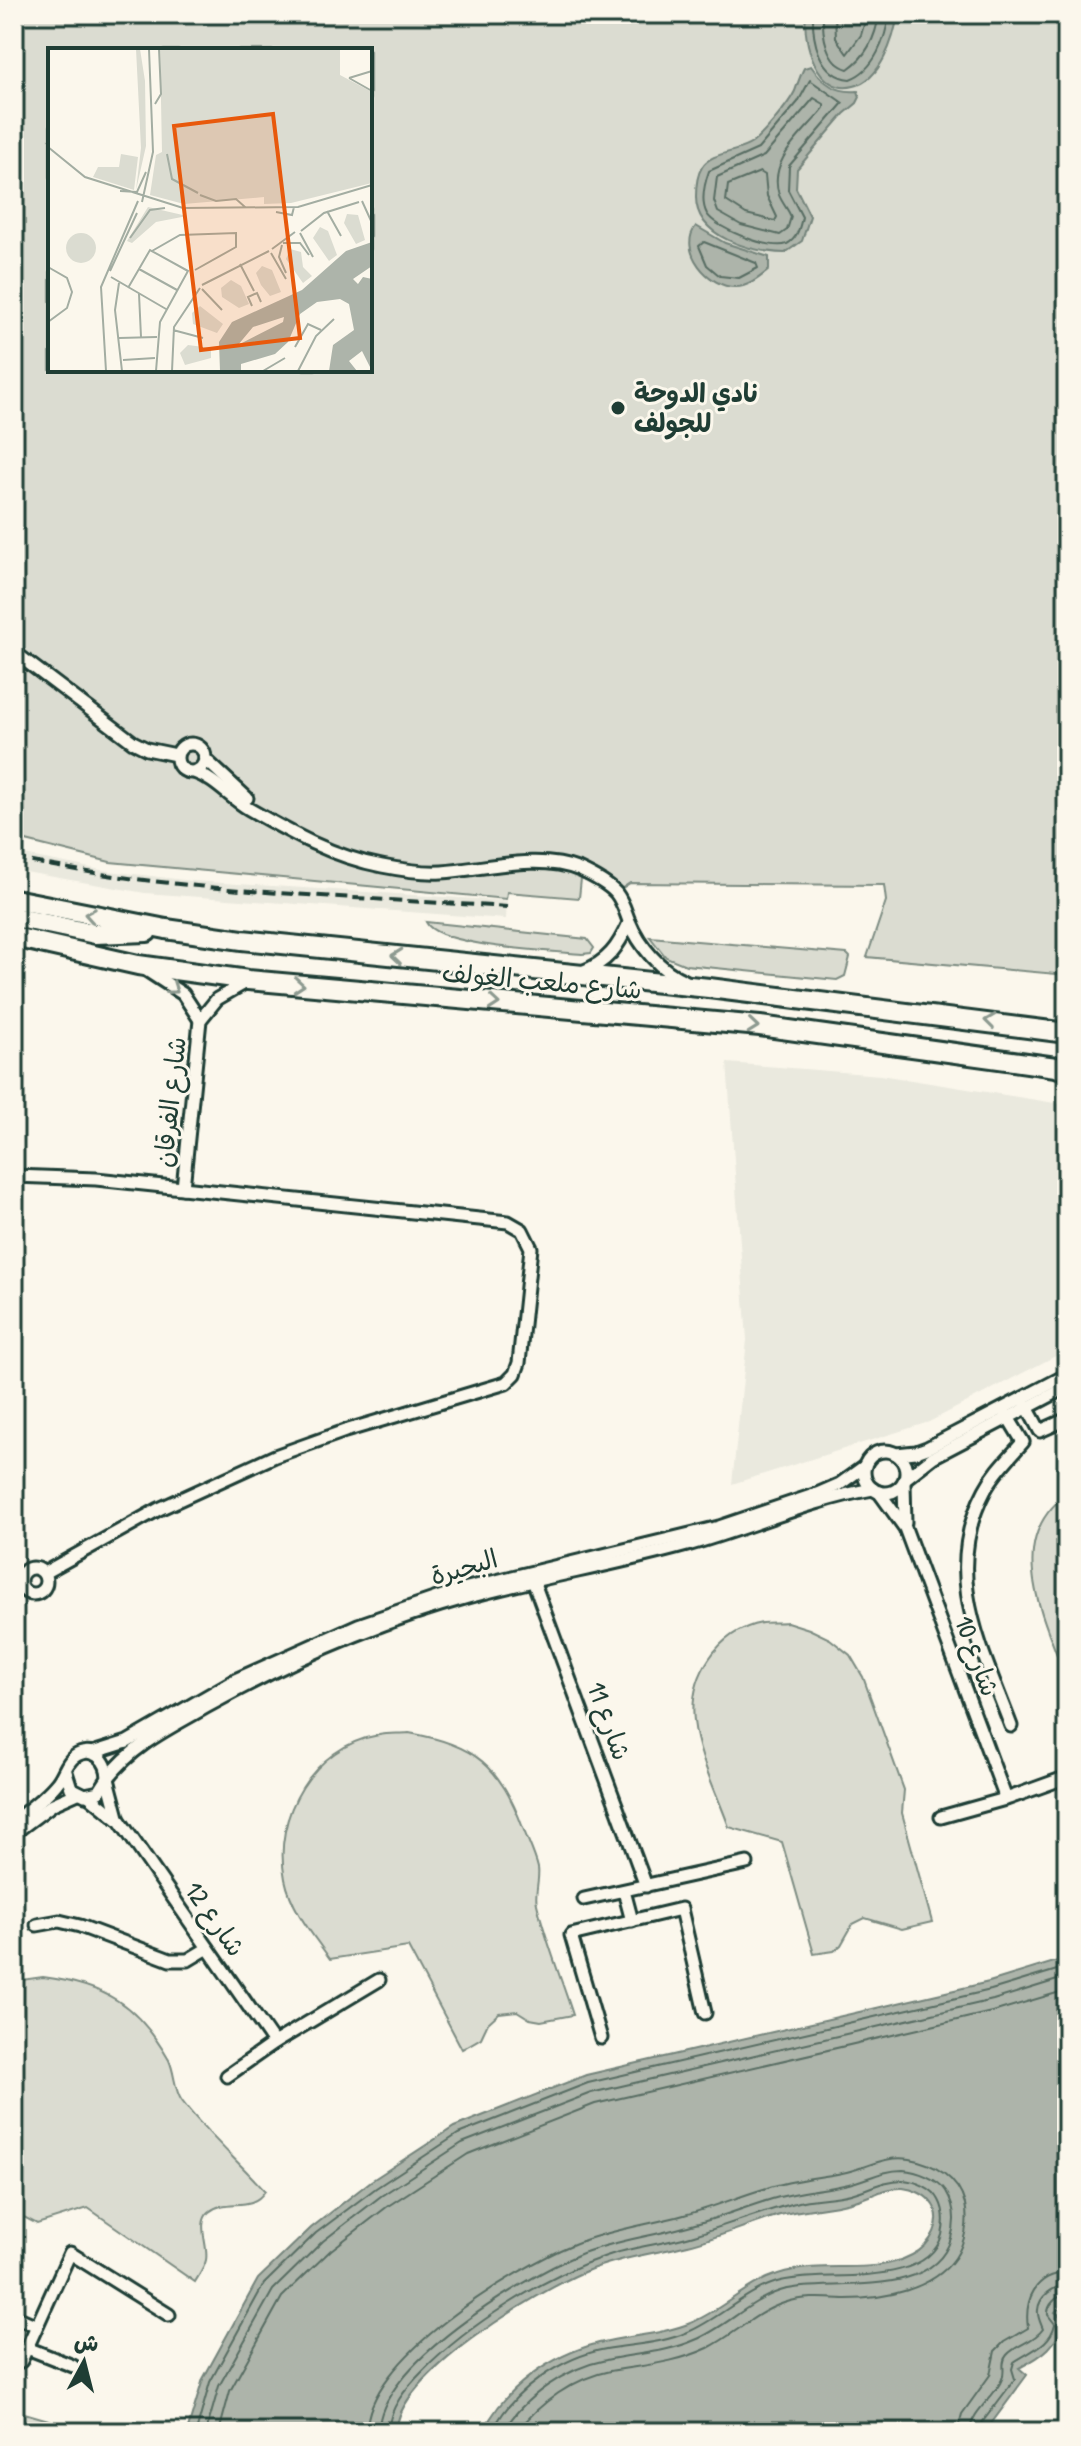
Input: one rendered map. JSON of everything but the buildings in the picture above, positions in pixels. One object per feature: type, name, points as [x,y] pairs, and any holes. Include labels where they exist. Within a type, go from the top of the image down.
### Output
[{"type":"main road","name":"شارع ملعب الغولف","points":[[14,899],[166,929],[709,988],[1067,1033]]},
{"type":"main road","points":[[14,917],[95,934],[131,934],[166,929]]},
{"type":"main road","name":"شارع ملعب الغولف","points":[[14,937],[138,965],[248,980],[760,1026],[1067,1071]]},
{"type":"street","points":[[14,652],[133,742],[147,749],[176,755]]},
{"type":"street","points":[[176,755],[183,745],[191,743],[202,749],[205,759],[254,803],[260,813]]},
{"type":"street","points":[[176,755],[181,768],[204,775],[250,809],[278,825],[321,847],[380,866],[438,872],[525,864],[563,865],[592,876],[615,893],[649,954],[681,980],[709,988]]},
{"type":"street","points":[[194,772],[202,767],[205,759]]},
{"type":"street","points":[[573,975],[598,966],[609,956],[617,948],[629,923]]},
{"type":"street","name":"شارع الفرقان","points":[[138,965],[183,994],[200,1020]]},
{"type":"street","name":"شارع الفرقان","points":[[183,1188],[200,1020],[217,999],[248,980]]},
{"type":"street","points":[[14,1176],[96,1179],[508,1222],[519,1227],[531,1248],[517,1368],[512,1379],[499,1386],[345,1431],[235,1474],[115,1532],[44,1573]]},
{"type":"street","points":[[1025,1404],[1067,1375]]},
{"type":"street","points":[[1006,1414],[927,1448],[896,1454],[879,1452],[870,1457],[865,1466],[865,1479],[876,1491],[892,1492],[933,1457],[1025,1404],[1067,1387]]},
{"type":"street","points":[[1025,1404],[1040,1431]]},
{"type":"street","points":[[1006,1414],[1023,1442]]},
{"type":"street","points":[[1011,1726],[969,1609],[965,1549],[984,1491],[1006,1460],[1023,1442],[1067,1419]]},
{"type":"street","points":[[896,1454],[905,1464],[905,1480]]},
{"type":"street","name":"البحيرة","points":[[92,1753],[127,1742],[301,1648],[432,1603],[719,1527],[817,1494],[840,1484],[865,1466]]},
{"type":"street","name":"شارع 10","points":[[905,1480],[905,1528]]},
{"type":"street","name":"شارع 10","points":[[876,1491],[905,1528],[1006,1799]]},
{"type":"street","name":"البحيرة","points":[[532,1576],[709,1539],[835,1497],[876,1491]]},
{"type":"street","name":"شارع 11","points":[[532,1576],[646,1886]]},
{"type":"street","name":"البحيرة","points":[[108,1778],[135,1749],[206,1701]]},
{"type":"street","points":[[14,1821],[46,1795],[66,1772],[74,1757],[92,1753],[105,1762],[108,1778],[102,1789],[53,1804],[14,1833]]},
{"type":"street","points":[[66,1772],[69,1785],[83,1794]]},
{"type":"street","points":[[941,1817],[1006,1799],[1067,1777]]},
{"type":"street","name":"شارع 12","points":[[108,1778],[120,1821],[274,2043]]},
{"type":"street","name":"شارع 12","points":[[83,1794],[120,1821]]},
{"type":"street","points":[[584,1899],[747,1863]]},
{"type":"street","points":[[624,1891],[632,1921]]},
{"type":"street","points":[[601,2038],[571,1935],[681,1909],[705,2013]]},
{"type":"street","points":[[37,1925],[59,1921],[80,1926],[170,1960],[188,1960],[208,1948]]},
{"type":"street","points":[[227,2076],[274,2043],[379,1980]]},
{"type":"street","points":[[21,2361],[70,2253],[169,2315]]},
{"type":"street","points":[[14,2316],[35,2325]]},
{"type":"street","points":[[27,2348],[73,2366]]},
{"type":"shaded area","name":"نادي الدوحة للجولف","points":[[14,14],[1067,14],[1067,975],[867,957],[886,901],[884,885],[630,883],[610,896],[598,885],[581,879],[579,898],[507,892],[506,899],[110,862],[18,839],[14,847]]},
{"type":"shaded area","points":[[14,853],[101,870],[192,881],[507,901],[506,919],[145,893],[14,870]]},
{"type":"shaded area","points":[[426,922],[587,939],[594,948],[591,953],[582,954],[497,946],[451,937]]},
{"type":"shaded area","points":[[650,937],[847,954],[850,957],[845,976],[837,980],[686,965],[666,957]]},
{"type":"shaded area","points":[[727,1063],[880,1075],[1067,1105],[1067,1350],[929,1422],[732,1484],[747,1340]]},
{"type":"shaded area","points":[[1067,1494],[1067,1681],[1040,1609],[1032,1559],[1036,1535],[1047,1513]]},
{"type":"shaded area","points":[[787,1622],[830,1639],[850,1655],[863,1677],[904,1790],[902,1813],[932,1922],[902,1929],[865,1918],[853,1924],[834,1951],[814,1954],[782,1842],[729,1827],[696,1734],[696,1688],[709,1658],[732,1636],[762,1623]]},
{"type":"shaded area","points":[[409,1733],[451,1744],[468,1752],[482,1761],[505,1789],[537,1863],[537,1904],[573,2015],[541,2021],[517,2011],[499,2013],[488,2023],[481,2038],[462,2049],[408,1947],[330,1959],[297,1911],[285,1879],[283,1855],[285,1831],[302,1788],[335,1753],[355,1742],[382,1734]]},
{"type":"shaded area","points":[[43,1977],[84,1985],[117,2000],[131,2011],[145,2025],[169,2060],[182,2101],[265,2191],[253,2201],[223,2205],[205,2217],[206,2260],[195,2282],[88,2208],[37,2224],[14,2212],[14,1981]]},
{"type":"shaded area","points":[[14,2410],[90,2432],[14,2432]]},
{"type":"water","points":[[806,14],[898,14],[885,57],[872,76],[854,86],[841,87],[830,83],[815,64],[807,38]]},
{"type":"water","points":[[811,66],[831,86],[858,91],[860,97],[797,169],[796,188],[810,216],[802,241],[785,253],[757,250],[728,240],[705,222],[698,210],[696,189],[700,170],[712,158],[757,139],[792,97],[804,68]]},
{"type":"water","points":[[696,226],[725,243],[769,257],[769,270],[741,287],[726,286],[716,281],[706,274],[693,256],[691,236]]},
{"type":"water","points":[[1067,1958],[1067,2300],[1055,2312],[1065,2319],[1048,2349],[1019,2368],[1027,2375],[985,2432],[483,2432],[503,2401],[531,2375],[581,2348],[670,2330],[693,2322],[753,2285],[779,2274],[809,2268],[883,2265],[919,2251],[930,2239],[937,2224],[935,2208],[928,2198],[903,2188],[889,2189],[842,2204],[780,2215],[700,2242],[609,2263],[563,2282],[504,2317],[443,2363],[418,2387],[402,2410],[397,2432],[187,2432],[203,2379],[258,2279],[311,2228],[371,2181],[454,2127],[586,2075],[989,1982]]},
{"type":"railway","points":[[14,858],[75,870],[197,886],[507,907]]},
{"type":"place","name":"نادي الدوحة للجولف","points":[[618,408]]}]
